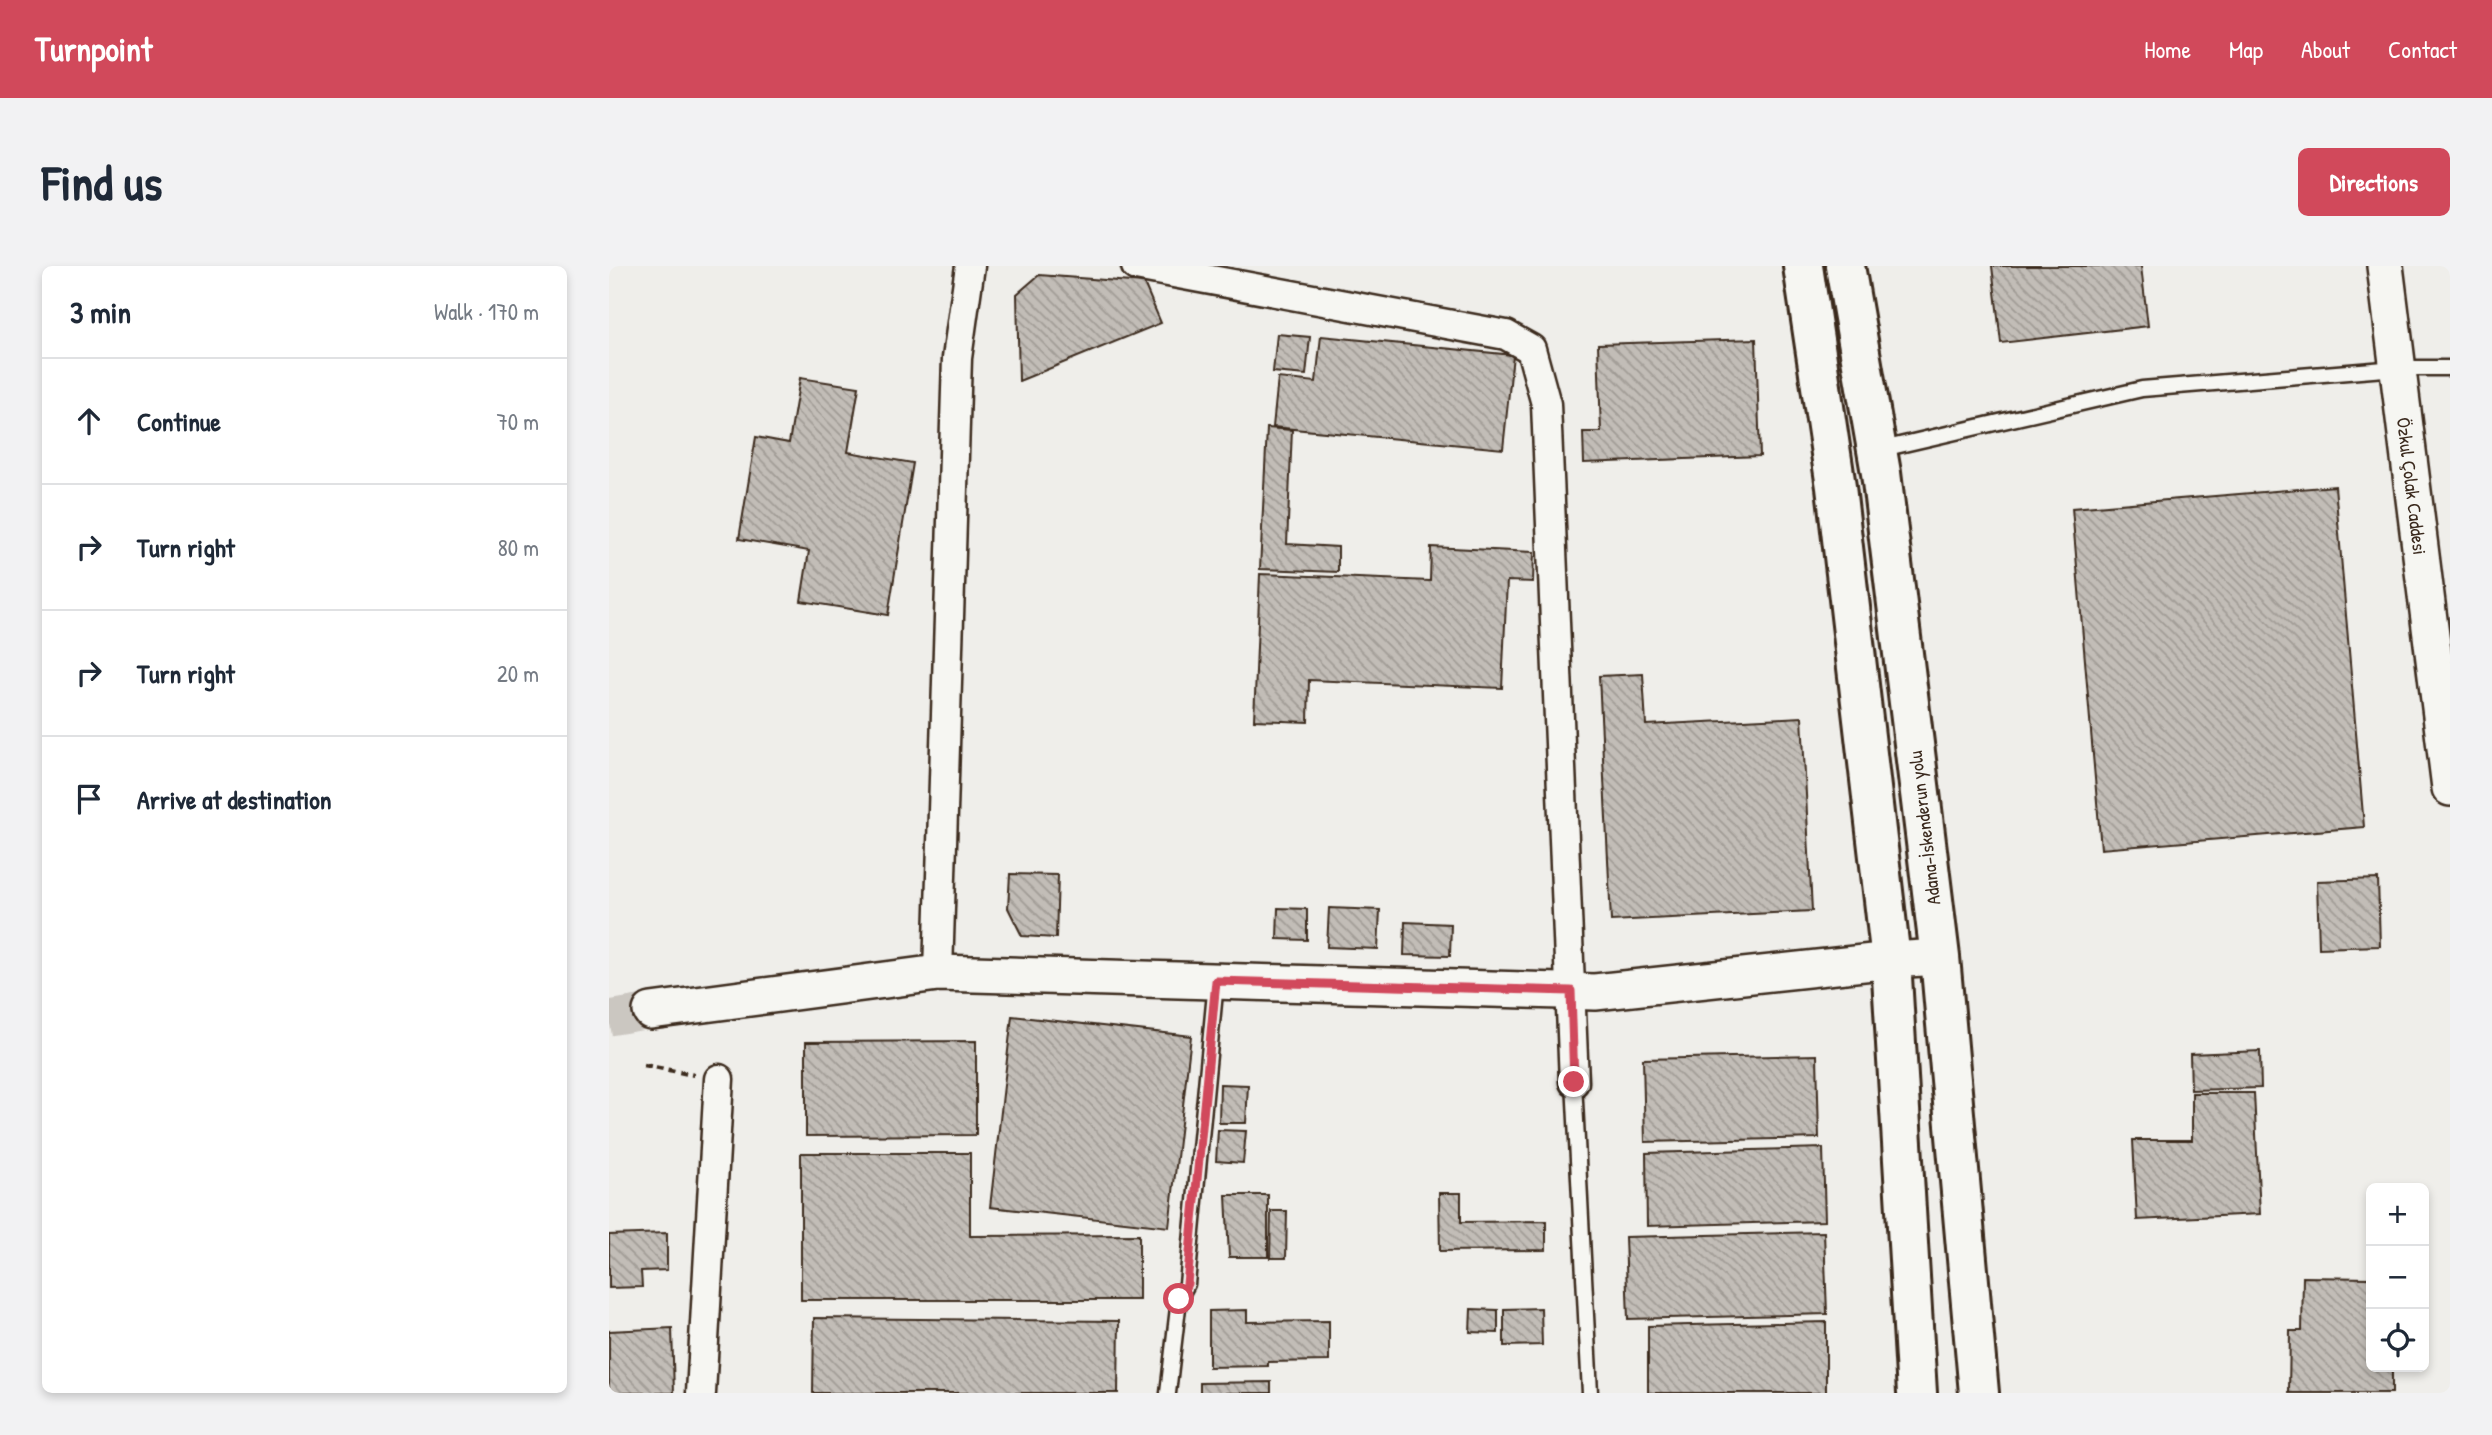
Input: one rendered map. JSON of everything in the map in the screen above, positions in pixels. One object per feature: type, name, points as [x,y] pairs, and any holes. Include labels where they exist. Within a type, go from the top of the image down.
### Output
[{"type":"highway","points":[[1803,266],[1836,487],[1891,960],[1917,1393]]},
{"type":"highway","name":"Adana-İskenderun yolu","points":[[1845,266],[1877,450],[1940,957],[1979,1393]]},
{"type":"street","points":[[938,973],[957,358],[970,266]]},
{"type":"street","points":[[1136,266],[1506,335],[1531,349],[1546,404],[1574,1082]]},
{"type":"street","name":"Özkul Çolak Caddesi","points":[[2385,266],[2450,788]]},
{"type":"street","points":[[650,1011],[938,973],[1595,992],[1940,957]]},
{"type":"street","points":[[701,1393],[719,1079]]},
{"type":"lane","points":[[1877,450],[2142,389],[2397,368],[2450,368]]},
{"type":"lane","points":[[1168,1393],[1179,1299],[1187,1284],[1216,981]]},
{"type":"lane","points":[[1574,1082],[1590,1393]]},
{"type":"path","points":[[644,1066],[719,1079]]},
{"type":"building","points":[[1992,266],[2141,266],[2148,326],[2001,343]]},
{"type":"building","points":[[1039,275],[1144,283],[1161,323],[1019,381],[1017,294]]},
{"type":"building","points":[[1277,334],[1310,337],[1306,375],[1273,372]]},
{"type":"building","points":[[1321,336],[1513,355],[1503,449],[1273,427],[1278,378],[1316,382]]},
{"type":"building","points":[[1756,339],[1760,456],[1584,463],[1583,432],[1601,432],[1598,344]]},
{"type":"building","points":[[800,378],[859,387],[848,452],[913,463],[888,615],[801,601],[809,551],[739,539],[756,437],[789,443]]},
{"type":"building","points":[[1267,428],[1292,430],[1287,544],[1338,547],[1338,572],[1260,569]]},
{"type":"building","points":[[2335,486],[2364,827],[2101,849],[2072,508]]},
{"type":"building","points":[[1431,547],[1534,552],[1533,582],[1507,581],[1502,688],[1309,680],[1308,722],[1254,720],[1260,574],[1430,581]]},
{"type":"building","points":[[1643,674],[1646,725],[1802,717],[1812,911],[1611,921],[1599,676]]},
{"type":"building","points":[[1010,874],[1058,875],[1056,938],[1022,936],[1008,908]]},
{"type":"building","points":[[2378,879],[2380,946],[2319,948],[2317,881]]},
{"type":"building","points":[[1278,908],[1307,909],[1307,940],[1277,939]]},
{"type":"building","points":[[1329,908],[1380,910],[1378,949],[1327,947]]},
{"type":"building","points":[[1405,922],[1451,924],[1450,956],[1404,955]]},
{"type":"building","points":[[1012,1016],[1191,1036],[1169,1227],[990,1207]]},
{"type":"building","points":[[976,1041],[976,1135],[806,1136],[806,1042]]},
{"type":"building","points":[[2260,1051],[2261,1088],[2191,1090],[2190,1054]]},
{"type":"building","points":[[1817,1055],[1819,1138],[1645,1142],[1643,1059]]},
{"type":"building","points":[[1220,1084],[1248,1085],[1246,1123],[1219,1123]]},
{"type":"building","points":[[2192,1093],[2254,1093],[2260,1214],[2137,1220],[2133,1140],[2192,1140]]},
{"type":"building","points":[[1218,1130],[1246,1131],[1243,1163],[1216,1161]]},
{"type":"building","points":[[1823,1148],[1825,1221],[1647,1226],[1646,1153]]},
{"type":"building","points":[[801,1153],[970,1153],[970,1236],[1139,1235],[1139,1300],[801,1300]]},
{"type":"building","points":[[1439,1193],[1461,1193],[1461,1222],[1546,1221],[1546,1250],[1440,1251]]},
{"type":"building","points":[[1226,1195],[1268,1195],[1268,1257],[1229,1257]]},
{"type":"building","points":[[1271,1211],[1287,1211],[1286,1258],[1270,1258]]},
{"type":"building","points":[[1824,1232],[1827,1314],[1628,1319],[1625,1237]]},
{"type":"building","points":[[667,1233],[667,1270],[641,1271],[642,1287],[609,1288],[609,1235]]},
{"type":"building","points":[[2303,1277],[2366,1278],[2366,1372],[2392,1372],[2392,1393],[2289,1393],[2290,1331],[2302,1331]]},
{"type":"building","points":[[1541,1308],[1542,1345],[1504,1346],[1504,1309]]},
{"type":"building","points":[[1471,1309],[1498,1310],[1498,1333],[1470,1332]]},
{"type":"building","points":[[1247,1310],[1247,1322],[1329,1321],[1329,1361],[1209,1367],[1209,1311]]},
{"type":"building","points":[[814,1318],[1119,1321],[1118,1393],[813,1393]]},
{"type":"building","points":[[1826,1322],[1826,1393],[1648,1393],[1648,1326]]},
{"type":"building","points":[[672,1328],[674,1393],[609,1393],[609,1331]]},
{"type":"building","points":[[1271,1382],[1271,1393],[1200,1393],[1200,1383]]},
{"type":"tunnel","points":[[609,1018],[651,1011]]},
{"type":"route","points":[[1179,1299],[1187,1284],[1216,981],[1571,991],[1574,1082]]}]
